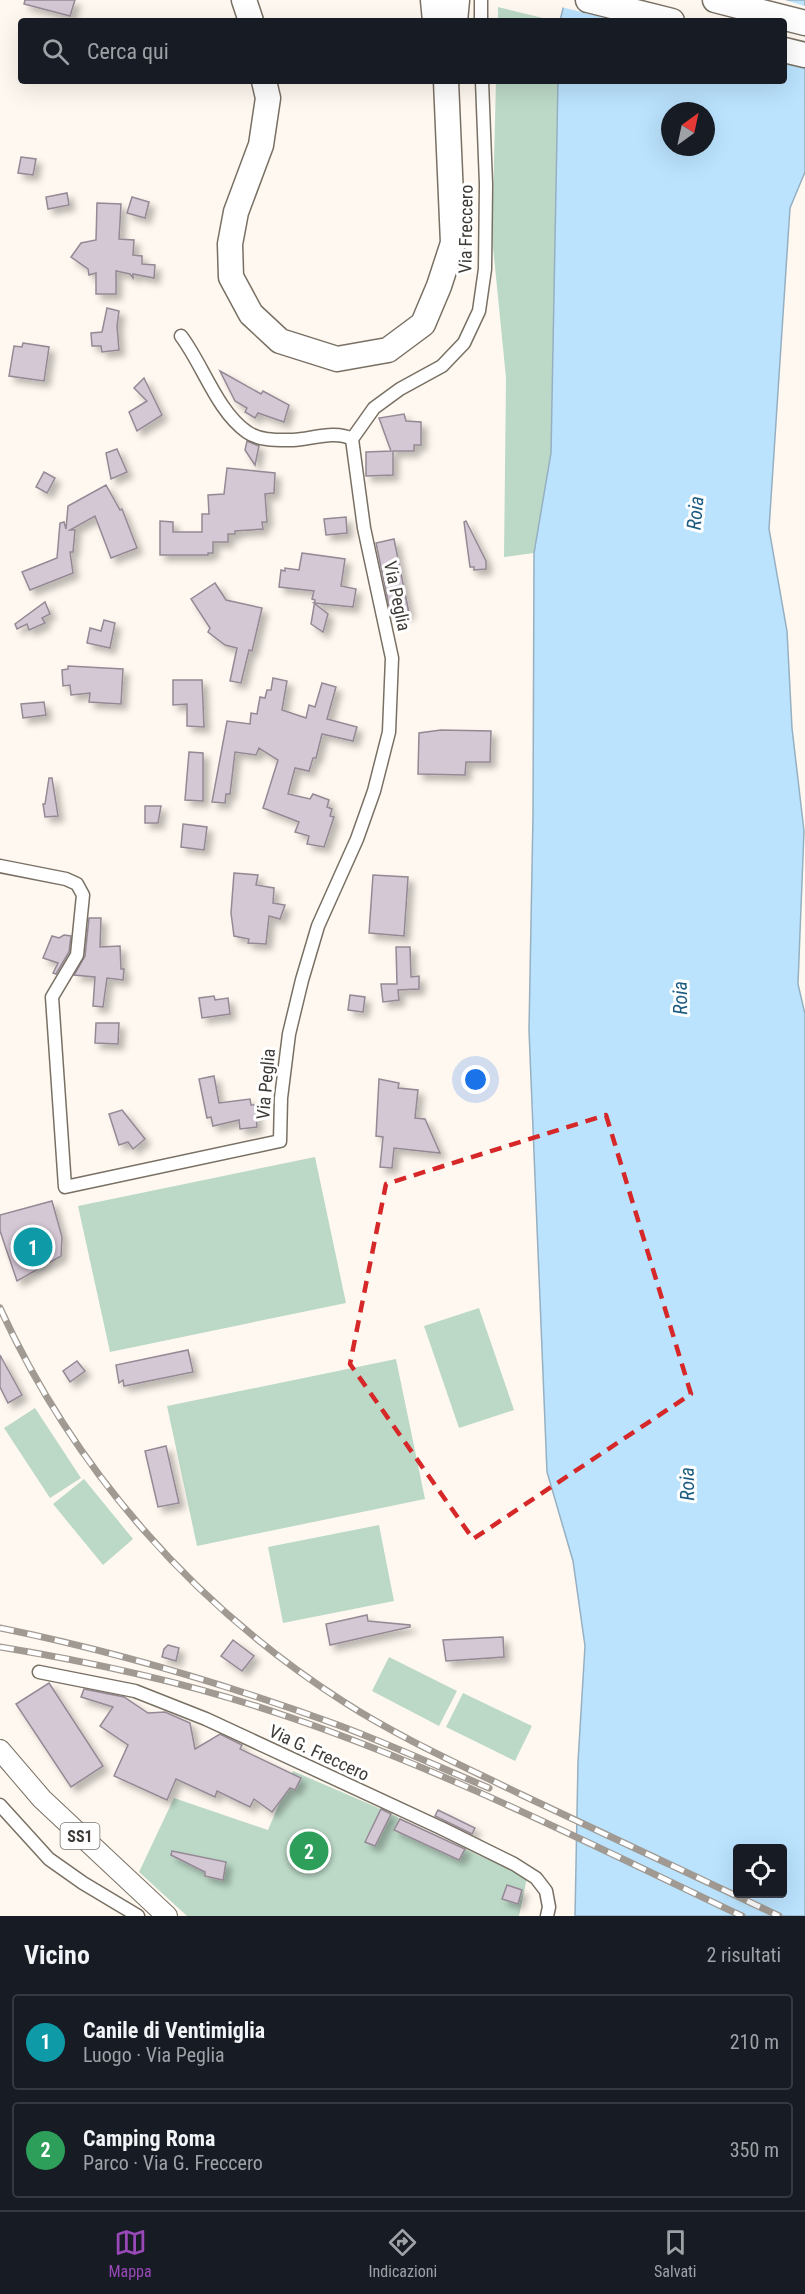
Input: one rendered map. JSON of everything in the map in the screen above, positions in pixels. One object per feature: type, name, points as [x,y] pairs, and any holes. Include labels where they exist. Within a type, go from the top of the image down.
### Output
[{"type":"highway","points":[[244,0],[249,18]]},
{"type":"highway","points":[[433,0],[435,18]]},
{"type":"highway","points":[[455,18],[457,0]]},
{"type":"highway","points":[[588,0],[660,18]]},
{"type":"highway","points":[[716,0],[786,18]]},
{"type":"highway","points":[[787,18],[805,23]]},
{"type":"highway","points":[[787,51],[805,55]]},
{"type":"highway","points":[[265,84],[268,98],[261,145],[236,212],[230,244],[231,277],[251,314],[280,341],[337,359],[388,350],[423,324],[439,286],[453,243],[446,84]]},
{"type":"main road","name":"SS1","points":[[0,1750],[42,1799],[167,1916]]},
{"type":"street","points":[[481,0],[481,18]]},
{"type":"street","name":"Via Freccero","points":[[352,439],[374,408],[400,389],[442,366],[464,343],[479,311],[485,269],[486,184],[482,84]]},
{"type":"street","points":[[181,336],[194,353],[229,413],[248,432],[271,440],[343,435],[352,439]]},
{"type":"street","name":"Via Peglia","points":[[0,866],[66,879],[76,884],[83,895],[77,955],[52,997],[65,1187],[280,1142],[281,1098],[289,1034],[302,980],[318,926],[368,810],[389,732],[392,658],[364,528],[352,439]]},
{"type":"street","name":"Via G. Freccero","points":[[39,1672],[135,1691],[206,1719],[441,1828],[514,1864],[536,1878],[546,1891],[549,1907],[547,1916]]},
{"type":"street","points":[[0,1805],[49,1859],[83,1883],[138,1916]]},
{"type":"highlighted area","points":[[606,1115],[691,1394],[473,1539],[350,1364],[386,1184]]},
{"type":"green space","points":[[498,7],[543,18],[498,18]]},
{"type":"green space","points":[[496,84],[559,84],[551,453],[534,553],[504,557],[506,378],[492,237]]},
{"type":"green space","points":[[315,1157],[346,1303],[110,1352],[78,1206]]},
{"type":"green space","points":[[479,1308],[514,1410],[459,1428],[424,1326]]},
{"type":"green space","points":[[396,1359],[425,1499],[197,1546],[167,1406]]},
{"type":"green space","points":[[35,1408],[81,1478],[50,1498],[4,1428]]},
{"type":"green space","points":[[84,1479],[133,1539],[103,1565],[53,1504]]},
{"type":"green space","points":[[379,1525],[394,1601],[283,1623],[268,1547]]},
{"type":"green space","points":[[389,1657],[457,1691],[439,1726],[372,1691]]},
{"type":"green space","points":[[463,1693],[532,1726],[515,1761],[446,1727]]},
{"type":"green space","points":[[293,1771],[374,1806],[527,1878],[519,1916],[187,1916],[139,1872],[174,1798],[268,1830]]},
{"type":"water","name":"Roia","points":[[565,0],[805,0],[805,172],[790,208],[769,529],[787,631],[792,728],[804,831],[798,984],[805,1014],[805,1916],[575,1916],[578,1762],[585,1646],[573,1561],[547,1472],[529,1030],[534,553],[551,453],[558,84],[787,84],[787,18],[561,18]]},
{"type":"pier","points":[[562,0],[785,0],[805,6],[805,67],[787,63],[787,18],[607,18],[561,7]]},
{"type":"building","points":[[25,0],[75,0],[70,16],[24,4]]},
{"type":"building","points":[[21,157],[36,159],[33,175],[18,173]]},
{"type":"building","points":[[67,193],[69,205],[48,209],[46,197]]},
{"type":"building","points":[[132,197],[149,202],[145,218],[127,213]]},
{"type":"building","points":[[97,203],[121,204],[119,239],[134,240],[133,255],[142,256],[142,264],[155,265],[154,278],[133,274],[133,278],[130,274],[116,271],[116,294],[96,294],[96,273],[89,275],[88,269],[71,257],[81,243],[96,240]]},
{"type":"building","points":[[107,308],[119,311],[117,326],[119,350],[102,352],[101,346],[92,346],[91,333],[102,332]]},
{"type":"building","points":[[23,343],[49,347],[44,381],[9,376],[14,346],[22,347]]},
{"type":"building","points":[[220,371],[261,394],[263,391],[289,405],[284,422],[258,413],[255,418],[245,412],[247,408],[235,401]]},
{"type":"building","points":[[144,378],[162,415],[137,431],[129,412],[147,401],[134,388]]},
{"type":"building","points":[[404,414],[406,421],[421,422],[421,445],[414,445],[414,451],[393,451],[393,475],[366,476],[366,452],[391,451],[379,418]]},
{"type":"building","points":[[247,441],[259,446],[255,465],[245,450]]},
{"type":"building","points":[[117,449],[127,472],[111,479],[106,453]]},
{"type":"building","points":[[227,468],[275,473],[274,493],[265,494],[267,522],[262,522],[263,529],[235,531],[235,534],[228,534],[228,542],[213,542],[213,553],[208,553],[208,555],[160,555],[160,521],[173,522],[173,532],[202,532],[202,514],[209,514],[208,495],[224,494]]},
{"type":"building","points":[[44,472],[55,478],[47,493],[36,487]]},
{"type":"building","points":[[106,485],[120,510],[122,509],[137,548],[111,558],[95,516],[70,530],[75,530],[73,552],[70,552],[73,573],[30,590],[22,572],[57,558],[60,523],[64,522],[66,529],[68,506]]},
{"type":"building","points":[[346,517],[347,533],[326,535],[324,519]]},
{"type":"building","points":[[466,521],[486,561],[486,569],[474,570],[474,567],[470,567],[464,522]]},
{"type":"building","points":[[394,539],[409,613],[391,616],[376,543]]},
{"type":"building","points":[[302,553],[345,559],[341,586],[356,589],[353,607],[314,603],[315,600],[312,599],[314,591],[279,587],[281,570],[285,571],[285,568],[299,570]]},
{"type":"building","points":[[215,583],[226,600],[262,608],[252,651],[249,650],[241,683],[230,681],[237,648],[225,645],[208,632],[210,628],[191,599]]},
{"type":"building","points":[[45,602],[50,614],[42,618],[45,623],[29,630],[27,624],[17,629],[15,624]]},
{"type":"building","points":[[314,603],[328,614],[323,632],[311,624]]},
{"type":"building","points":[[104,620],[115,623],[110,648],[87,643],[90,628],[101,631]]},
{"type":"building","points":[[68,666],[123,669],[121,704],[89,702],[90,693],[71,695],[70,685],[63,686],[62,670],[68,669]]},
{"type":"building","points":[[273,678],[287,681],[282,710],[306,718],[309,705],[315,707],[322,683],[336,687],[327,719],[357,727],[353,741],[322,734],[316,758],[313,758],[309,771],[295,768],[288,794],[310,799],[313,794],[329,800],[327,807],[332,809],[330,816],[334,817],[324,847],[307,844],[309,836],[295,832],[299,822],[263,808],[278,760],[259,748],[256,755],[235,752],[230,794],[226,794],[225,803],[212,802],[227,721],[250,724],[251,713],[257,714],[260,697],[265,698],[267,690],[271,690]]},
{"type":"building","points":[[173,680],[202,680],[204,727],[187,726],[187,704],[173,705]]},
{"type":"building","points":[[44,702],[46,715],[23,718],[21,704]]},
{"type":"building","points":[[441,730],[491,731],[490,762],[466,762],[465,775],[418,774],[419,733]]},
{"type":"building","points":[[189,752],[203,753],[203,801],[185,800]]},
{"type":"building","points":[[49,778],[52,778],[58,816],[45,817],[43,804],[45,804]]},
{"type":"building","points":[[145,806],[161,806],[158,823],[145,823]]},
{"type":"building","points":[[183,824],[207,827],[204,850],[181,847]]},
{"type":"building","points":[[234,873],[258,875],[256,885],[274,888],[273,903],[285,905],[280,919],[269,916],[266,944],[248,943],[249,939],[234,936],[231,913]]},
{"type":"building","points":[[373,875],[408,877],[404,936],[369,933]]},
{"type":"building","points":[[89,918],[101,918],[100,947],[120,946],[121,969],[124,969],[123,980],[107,978],[103,1007],[93,1006],[95,977],[74,975],[85,956]]},
{"type":"building","points":[[64,935],[71,936],[69,952],[56,974],[53,973],[58,963],[43,958],[52,936],[59,938]]},
{"type":"building","points":[[396,947],[410,947],[411,977],[419,976],[419,989],[398,990],[399,1000],[383,1002],[381,984],[397,984]]},
{"type":"building","points":[[350,995],[365,997],[363,1012],[348,1010]]},
{"type":"building","points":[[214,996],[215,1000],[228,998],[230,1014],[202,1018],[199,998]]},
{"type":"building","points":[[96,1023],[119,1023],[118,1044],[95,1043]]},
{"type":"building","points":[[214,1076],[219,1103],[250,1099],[251,1105],[255,1105],[257,1127],[240,1129],[239,1120],[213,1126],[211,1117],[207,1118],[199,1079]]},
{"type":"building","points":[[379,1079],[399,1083],[398,1088],[418,1090],[415,1118],[425,1119],[440,1153],[394,1148],[392,1168],[380,1167],[383,1137],[376,1136]]},
{"type":"building","points":[[122,1110],[145,1139],[133,1149],[128,1142],[119,1145],[109,1114]]},
{"type":"building","points":[[52,1201],[62,1237],[61,1256],[17,1281],[0,1231],[0,1215]]},
{"type":"building","points":[[188,1350],[193,1372],[124,1386],[123,1380],[119,1383],[116,1365]]},
{"type":"building","points":[[0,1355],[22,1395],[8,1403],[0,1387]]},
{"type":"building","points":[[77,1361],[85,1371],[70,1382],[63,1371]]},
{"type":"building","points":[[166,1446],[179,1503],[158,1507],[145,1451]]},
{"type":"building","points":[[367,1615],[368,1621],[410,1625],[410,1627],[330,1645],[326,1624]]},
{"type":"building","points":[[503,1637],[504,1657],[446,1661],[443,1640]]},
{"type":"building","points":[[233,1640],[254,1656],[242,1671],[221,1656]]},
{"type":"building","points":[[168,1645],[179,1648],[176,1661],[162,1657]]},
{"type":"building","points":[[49,1683],[103,1766],[71,1787],[16,1704]]},
{"type":"building","points":[[84,1689],[124,1697],[148,1713],[165,1712],[190,1723],[195,1749],[220,1734],[242,1745],[240,1749],[301,1778],[295,1790],[290,1788],[272,1812],[254,1799],[250,1807],[217,1791],[215,1797],[176,1779],[167,1800],[114,1776],[128,1745],[100,1726],[113,1707],[81,1697]]},
{"type":"building","points":[[381,1809],[391,1814],[375,1846],[365,1842]]},
{"type":"building","points":[[438,1810],[475,1828],[472,1834],[435,1816]]},
{"type":"building","points":[[400,1819],[465,1849],[459,1860],[394,1830]]},
{"type":"building","points":[[172,1851],[226,1862],[223,1880],[205,1876],[205,1872],[171,1855]]},
{"type":"building","points":[[507,1885],[522,1890],[518,1904],[502,1899]]},
{"type":"railway","points":[[0,1308],[30,1368],[64,1424],[102,1479],[144,1530],[189,1578],[237,1623],[289,1664],[365,1715],[453,1762],[779,1916]]},
{"type":"railway","points":[[0,1628],[128,1658],[255,1696],[357,1732],[489,1788]]},
{"type":"railway","points":[[0,1647],[109,1667],[180,1684],[286,1716],[345,1737],[517,1809],[742,1916]]},
{"type":"place","name":"Canile di Ventimiglia","points":[[33,1247]]},
{"type":"place","name":"Camping Roma","points":[[309,1851]]}]
